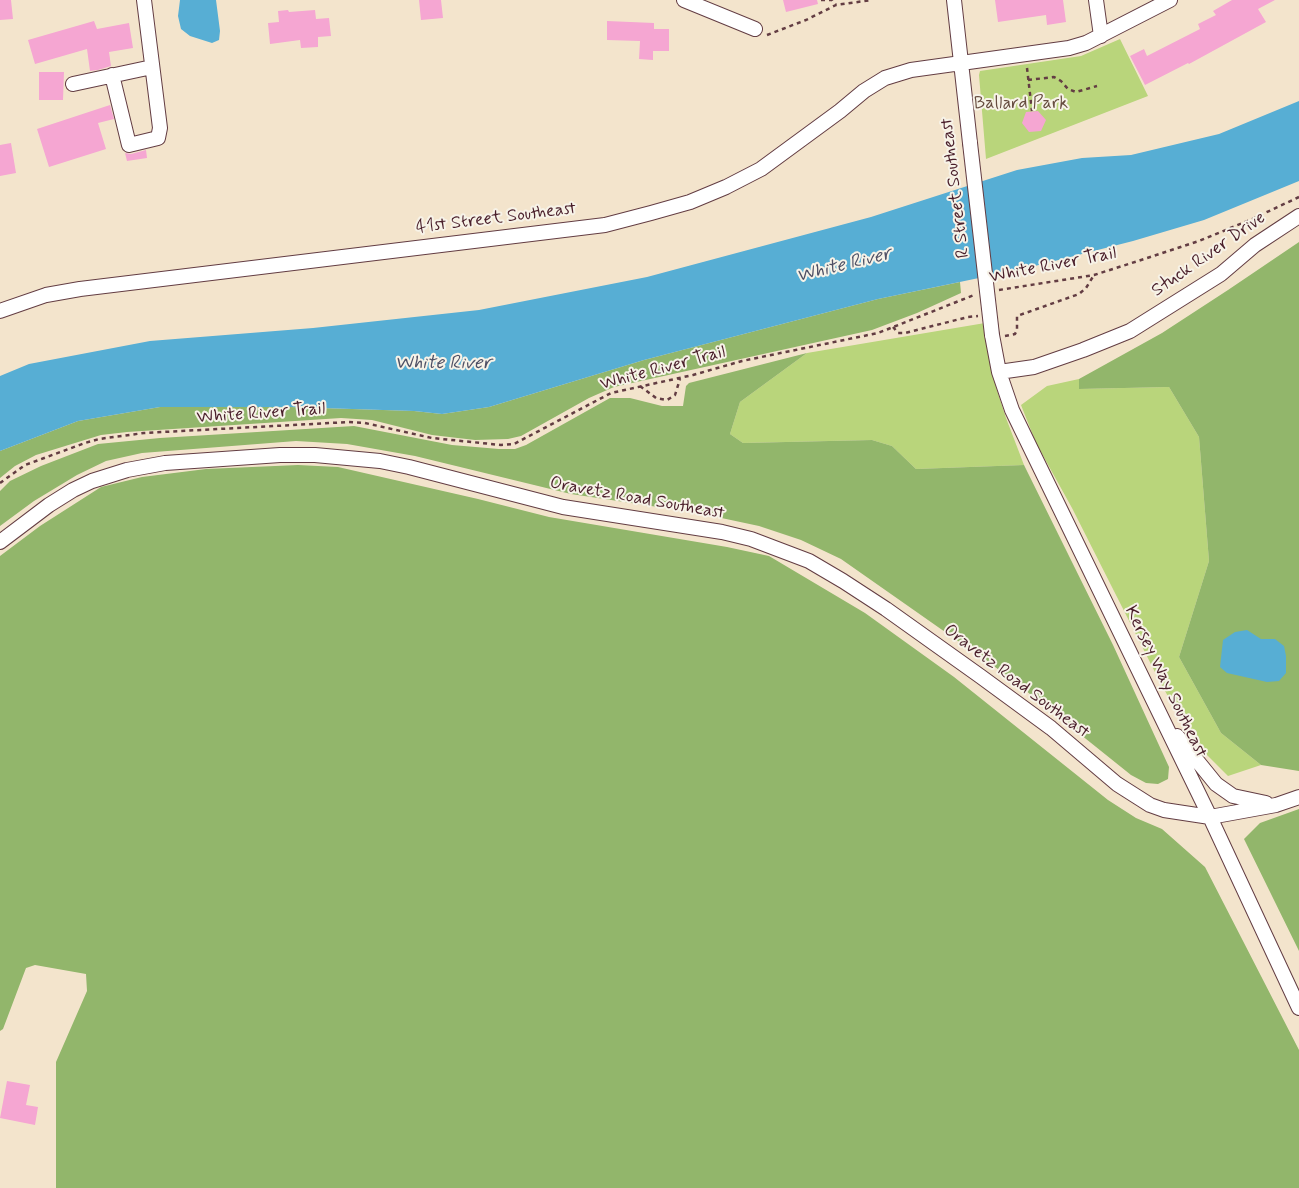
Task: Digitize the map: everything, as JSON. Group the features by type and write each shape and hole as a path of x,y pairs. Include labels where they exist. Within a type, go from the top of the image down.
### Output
{"street":[{"path":"112,75 129,145 158,138 160,128 144,0"},
{"path":"684,0 755,29"},
{"name":"R Street Southeast","path":"954,0 989,315 999,372"},
{"path":"1096,0 1101,36"},
{"name":"41st Street Southeast","path":"0,311 46,296 80,289 605,225 651,213 690,202 726,187 761,169 864,91 885,78 911,70 960,62 1069,48 1101,36 1170,0"},
{"path":"73,84 152,67"},
{"name":"Stuck River Drive","path":"999,372 1034,367 1084,350 1130,331 1220,274 1255,245 1299,216"},
{"name":"Kersey Way Southeast","path":"999,372 1012,410 1210,817 1299,1008"},
{"name":"Oravetz Road Southeast","path":"0,542 49,505 73,490 111,474 127,470 165,463 315,454 380,461 563,508 722,532 780,549 809,561 843,581 972,671 1043,723 1136,798 1150,805 1164,810 1210,817 1276,805 1299,797"},
{"path":"1162,717 1216,784 1233,796 1253,802 1276,805"}],"path":[{"path":"821,0 832,0 836,5"},
{"path":"755,29 762,37 806,20 836,5 872,0"},
{"path":"1025,54 1032,111"},
{"path":"1028,80 1054,78 1061,81 1068,89 1076,92 1097,86"},
{"name":"White River Trail","path":"996,290 1094,275 1199,241 1299,197"},
{"path":"992,336 1015,334 1018,316 1079,294 1086,288 1094,275"},
{"name":"White River Trail","path":"0,482 25,465 85,443 144,433 349,422 365,423 432,438 507,445 523,441 611,393 680,378 742,361 878,333 979,293"},
{"path":"893,327 898,333 905,333 968,317 989,315"},
{"path":"640,386 656,398 667,400 675,395 680,378"}],"green space":[{"name":"Ballard Park","path":"1120,39 1148,96 986,159 980,71 1081,56"},
{"path":"1299,242 1299,771 1261,765 1221,733 1179,657 1209,561 1199,437 1169,387 1079,389 1079,379 1162,333"},
{"path":"960,282 961,293 917,313 872,330 614,387 589,398 521,436 508,439 475,440 432,435 372,420 341,418 127,432 101,435 36,455 15,466 0,478 0,451 78,421 160,407 290,407 414,411 442,414 489,407 644,360 878,299"},
{"path":"985,323 996,387 1024,465 916,469 892,446 872,440 743,443 730,434 740,402 807,353"},
{"path":"807,353 740,402 730,434 743,443 872,440 892,446 916,469 1024,465 1113,645 1169,767 1168,779 1158,784 1146,783 1131,775 1005,674 841,559 801,540 759,526 698,513 571,494 415,456 347,444 296,441 142,453 106,461 77,475 34,501 0,526 0,491 10,481 41,466 98,444 160,438 354,426 452,445 515,449 526,445 610,398 630,398 662,406 683,406 686,386 689,383"},
{"path":"1079,379 1079,389 1169,387 1199,437 1209,561 1179,657 1221,733 1261,765 1228,776 1201,749 1185,726 1161,684 1072,508 1036,443 1021,405 1047,386"},
{"path":"298,465 338,467 549,517 727,547 769,556 865,613 954,677 1108,800 1136,818 1162,829 1205,867 1299,1050 1299,1188 56,1188 56,1062 87,991 86,974 35,965 26,968 3,1029 0,1031 0,556 40,526 101,487 142,477 206,469"},
{"path":"1299,809 1299,951 1244,839 1260,823"}],"water":[{"path":"180,0 216,0 220,31 219,40 212,43 190,36 181,29 178,16"},
{"name":"White River","path":"1299,101 1299,181 1204,220 1133,241 1027,268 878,299 644,360 489,407 442,414 414,411 290,407 160,407 78,421 0,451 0,376 29,364 150,341 313,328 479,310 647,277 871,217 1017,170 1082,158 1131,155 1219,134"},
{"path":"1247,630 1261,639 1275,639 1284,646 1286,673 1279,681 1267,682 1227,673 1220,667 1223,640 1235,632"}],"building":[{"path":"0,0 11,0 13,19 0,20"},
{"path":"419,0 441,0 443,18 421,20"},
{"path":"783,0 817,0 818,4 786,12"},
{"path":"995,0 1063,0 1066,22 1047,25 1046,15 998,22"},
{"path":"1232,0 1275,0 1258,9 1266,22 1189,64 1145,85 1130,56 1144,49 1147,56 1200,29 1198,24 1216,15 1213,11"},
{"path":"288,10 289,12 315,10 316,19 329,18 331,36 318,37 318,47 301,48 300,40 270,44 268,23 279,22 278,11"},
{"path":"94,21 97,29 129,23 133,48 109,52 111,66 98,70 90,71 87,49 35,64 28,40"},
{"path":"607,21 654,23 654,29 669,29 669,51 653,51 653,60 639,59 640,41 607,40"},
{"path":"39,72 64,72 63,100 39,100"},
{"path":"110,105 114,119 98,123 106,149 49,167 37,129"},
{"path":"1038,111 1046,120 1041,131 1029,132 1022,123 1026,112"},
{"path":"11,143 16,173 0,176 0,145"},
{"path":"146,150 147,158 127,161 125,153 131,154"},
{"path":"7,1081 30,1085 26,1105 38,1107 35,1125 0,1118"}]}
